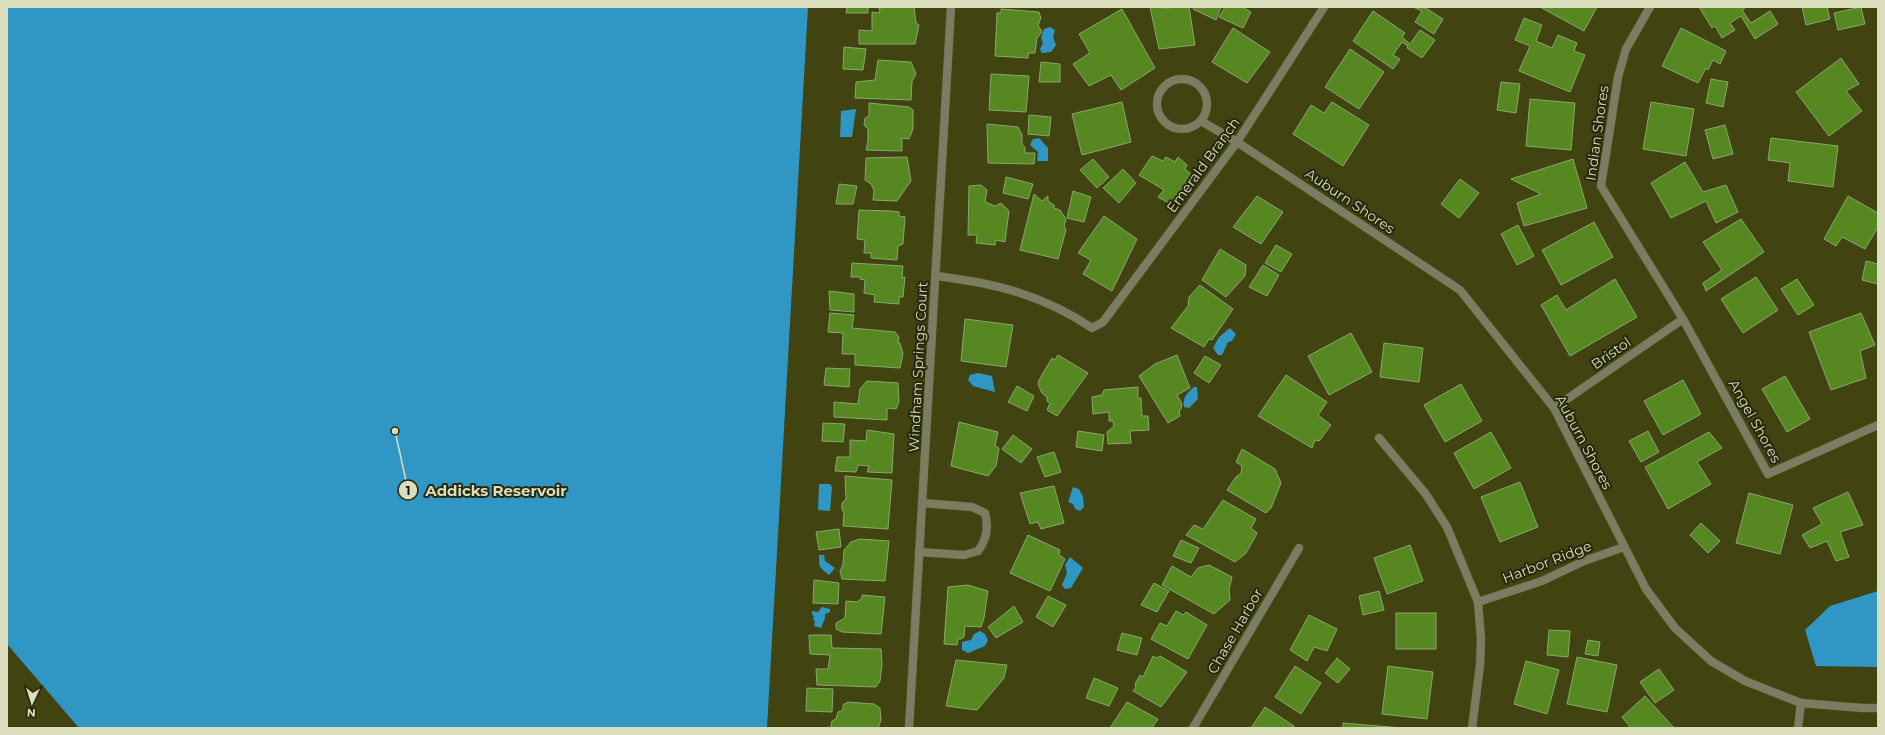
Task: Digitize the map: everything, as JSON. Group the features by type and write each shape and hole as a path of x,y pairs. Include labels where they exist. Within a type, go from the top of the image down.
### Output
{"street":[{"name":"Windham Springs Court","path":"909,728 951,7"},
{"name":"Emerald Branch","path":"936,276 972,280 1022,293 1068,312 1092,328 1103,322 1237,142 1324,7"},
{"name":"Indian Shores","path":"1650,7 1626,49 1618,77 1601,186 1684,319"},
{"path":"1184,78 1194,81 1202,87 1208,104 1206,113 1201,121 1194,126 1184,129 1174,128 1165,123 1159,115 1156,105 1158,94 1164,85 1173,80 1184,78"},
{"name":"Auburn Shores","path":"1201,121 1237,142 1460,290 1554,408 1646,589 1676,628 1711,661 1746,681 1801,703 1878,708"},
{"name":"Bristol","path":"1554,408 1684,319"},
{"name":"Angel Shores","path":"1684,319 1768,474 1878,426"},
{"path":"1379,438 1425,493 1447,528 1478,602 1481,639 1480,665 1472,728"},
{"path":"920,552 964,555 978,551 986,541 988,522 985,513 972,507 922,503"},
{"name":"Harbor Ridge","path":"1478,602 1542,581 1584,561 1624,547"},
{"name":"Chase Harbor","path":"1193,728 1299,548"},
{"path":"1798,728 1801,703"}],"water":[{"path":"7,7 808,7 767,728 79,728 7,644"},
{"path":"1050,27 1055,30 1053,37 1056,45 1051,52 1042,53 1040,49 1043,43 1041,38 1044,29"},
{"path":"856,109 852,137 840,137 841,111"},
{"path":"1039,138 1048,148 1048,161 1037,161 1038,152 1030,145 1033,139"},
{"path":"1230,328 1236,334 1232,341 1228,342 1222,355 1218,355 1213,348 1219,337"},
{"path":"978,373 992,376 995,392 973,386 968,380 970,375"},
{"path":"1194,387 1197,387 1198,399 1189,408 1184,407 1186,396"},
{"path":"819,484 830,484 832,487 830,511 818,510"},
{"path":"1073,487 1079,489 1083,497 1084,507 1080,511 1075,509 1073,504 1068,502"},
{"path":"819,555 824,555 825,561 835,568 829,575 820,566"},
{"path":"1070,557 1083,568 1071,588 1065,589 1062,585 1067,573 1065,565"},
{"path":"1878,591 1878,667 1816,666 1805,630 1830,606"},
{"path":"822,607 830,609 830,612 825,614 821,628 814,626 815,621 813,620 814,617 812,611 818,612"},
{"path":"980,631 985,634 988,640 985,646 968,653 962,650 962,642 971,640 974,634"}],"building":[{"path":"847,7 868,7 868,13 846,13"},
{"path":"914,7 916,23 919,25 915,44 859,44 859,30 872,31 872,12 880,13 879,8"},
{"path":"1150,7 1189,7 1195,45 1159,49"},
{"path":"1194,7 1221,7 1216,20 1193,9"},
{"path":"1225,7 1242,7 1251,12 1243,28 1219,17"},
{"path":"1413,7 1424,7 1443,19 1434,34 1415,22 1422,11"},
{"path":"1540,7 1597,7 1584,31"},
{"path":"1699,7 1744,7 1745,8 1742,10 1751,23 1770,11 1778,24 1755,39 1741,16 1730,23 1735,30 1722,38 1715,26 1712,28"},
{"path":"1802,7 1827,7 1830,19 1806,25"},
{"path":"1861,7 1865,24 1838,30 1834,13"},
{"path":"1001,9 1039,12 1041,18 1038,25 1042,32 1037,38 1035,53 1028,53 1028,58 995,56 997,13 1001,13"},
{"path":"1122,9 1155,68 1121,90 1111,75 1089,86 1073,64 1090,53 1079,34"},
{"path":"1373,11 1405,33 1402,37 1410,44 1420,30 1435,40 1422,58 1407,48 1408,46 1402,42 1393,55 1400,59 1393,69 1353,41"},
{"path":"1524,18 1542,25 1536,41 1552,48 1558,35 1577,43 1574,51 1585,55 1570,92 1519,71 1530,46 1515,40"},
{"path":"1233,28 1270,52 1247,83 1212,62"},
{"path":"1681,28 1726,51 1720,64 1713,60 1708,70 1706,68 1698,83 1662,66"},
{"path":"844,47 866,49 863,70 843,69"},
{"path":"1350,49 1384,72 1359,109 1325,87"},
{"path":"1841,58 1859,84 1846,91 1862,111 1829,136 1796,92"},
{"path":"878,60 911,62 916,74 912,81 911,100 855,98 856,82 875,80"},
{"path":"1041,62 1060,64 1060,82 1039,82"},
{"path":"991,74 1029,76 1026,112 989,110"},
{"path":"1711,79 1728,82 1723,107 1706,103"},
{"path":"1501,82 1520,84 1516,113 1497,110"},
{"path":"1530,99 1575,103 1571,150 1526,146"},
{"path":"1122,102 1131,142 1082,155 1072,114"},
{"path":"1332,102 1369,125 1343,166 1293,134 1311,105 1324,113"},
{"path":"1651,102 1694,109 1686,156 1643,149"},
{"path":"869,103 909,107 913,110 913,129 909,139 902,138 902,151 866,150 868,129 864,125 865,118 869,116"},
{"path":"1029,115 1051,117 1049,136 1028,134"},
{"path":"987,124 1018,127 1022,135 1022,145 1025,147 1025,153 1035,153 1034,164 988,163"},
{"path":"1725,125 1733,154 1713,159 1705,130"},
{"path":"1771,138 1838,146 1833,187 1788,181 1790,163 1768,160"},
{"path":"1152,156 1163,161 1166,157 1175,162 1178,157 1187,165 1185,169 1193,176 1172,205 1158,197 1164,190 1139,175"},
{"path":"907,157 911,181 897,201 873,200 874,190 871,184 865,180 866,158"},
{"path":"1093,159 1109,177 1097,188 1080,170"},
{"path":"1573,159 1587,208 1524,226 1517,203 1541,194 1511,179"},
{"path":"1685,162 1703,192 1726,185 1738,212 1716,223 1706,201 1671,218 1651,183"},
{"path":"1123,169 1136,183 1119,203 1103,188"},
{"path":"1006,177 1033,184 1028,199 1003,193"},
{"path":"1460,179 1479,193 1459,218 1441,204"},
{"path":"839,184 857,186 853,204 836,204"},
{"path":"981,185 987,190 985,202 995,206 1001,203 1009,211 1005,242 996,240 995,245 976,243 977,235 968,235 969,186"},
{"path":"1073,191 1091,197 1084,222 1067,218"},
{"path":"1034,194 1042,201 1048,196 1048,201 1054,205 1054,208 1060,210 1066,219 1064,226 1066,230 1058,259 1020,250"},
{"path":"1257,196 1283,212 1261,244 1233,227"},
{"path":"1848,196 1878,213 1878,227 1865,249 1842,237 1836,246 1824,239"},
{"path":"859,210 899,212 899,216 905,217 903,244 898,246 897,260 871,258 871,253 864,253 865,240 857,239"},
{"path":"1104,216 1137,239 1112,291 1083,274 1091,260 1078,253"},
{"path":"1741,219 1764,252 1706,291 1703,283 1722,270 1703,242"},
{"path":"1594,222 1613,257 1561,285 1542,250"},
{"path":"1518,225 1534,256 1517,265 1501,234"},
{"path":"1276,245 1292,254 1281,272 1265,263"},
{"path":"1220,249 1246,265 1245,276 1226,297 1202,280"},
{"path":"1866,261 1878,264 1878,284 1862,280"},
{"path":"852,263 903,266 902,278 905,277 903,297 899,297 899,304 874,302 875,295 864,293 865,280 860,279 860,277 851,277"},
{"path":"1263,265 1279,275 1267,296 1249,287"},
{"path":"1756,277 1778,310 1743,333 1721,299"},
{"path":"1615,279 1637,317 1570,356 1541,305 1557,295 1566,310"},
{"path":"1797,279 1814,305 1798,315 1781,289"},
{"path":"1200,285 1233,309 1212,340 1209,339 1204,347 1171,328 1188,306 1189,297"},
{"path":"829,291 854,294 854,312 830,310"},
{"path":"830,313 854,315 852,328 895,332 899,337 898,343 900,343 903,354 900,368 855,365 855,354 842,354 843,333 828,332"},
{"path":"1861,313 1875,345 1860,351 1866,378 1831,390 1809,332"},
{"path":"965,319 1013,325 1006,367 961,361"},
{"path":"1351,333 1372,372 1329,395 1308,356"},
{"path":"1384,343 1423,348 1419,382 1380,377"},
{"path":"1058,355 1088,373 1057,416 1047,410 1050,403 1047,401 1047,397 1042,393 1038,384 1052,358 1055,360"},
{"path":"1177,355 1190,388 1177,395 1182,404 1179,411 1180,416 1168,423 1139,376 1155,364"},
{"path":"1205,356 1221,365 1209,383 1194,373"},
{"path":"826,368 850,369 849,387 824,385"},
{"path":"1286,375 1327,402 1318,415 1331,425 1319,441 1315,440 1312,448 1258,416"},
{"path":"1785,376 1810,419 1787,432 1762,389"},
{"path":"1683,380 1701,414 1663,435 1644,401"},
{"path":"867,381 898,383 899,402 896,409 887,408 887,420 834,417 834,402 858,404 860,389"},
{"path":"1461,384 1482,421 1445,442 1424,405"},
{"path":"1017,386 1034,396 1027,411 1008,402"},
{"path":"1138,387 1138,398 1141,398 1142,416 1148,416 1149,430 1130,431 1131,443 1108,444 1107,432 1114,426 1113,421 1109,421 1109,412 1093,414 1092,397 1102,395 1104,390"},
{"path":"959,422 998,432 995,446 999,448 996,466 988,476 951,466"},
{"path":"823,423 845,424 843,442 822,441"},
{"path":"867,430 894,434 892,473 867,472 869,466 858,465 856,472 835,471 837,457 850,457 850,440 866,441"},
{"path":"1078,431 1104,435 1102,451 1076,447"},
{"path":"1648,431 1659,452 1641,462 1629,441"},
{"path":"1491,432 1511,468 1474,489 1454,453"},
{"path":"1709,432 1722,448 1697,462 1711,484 1668,509 1645,467"},
{"path":"1013,435 1032,449 1021,463 1002,449"},
{"path":"1242,449 1275,469 1281,483 1271,508 1266,513 1227,490 1236,477 1241,473 1242,466 1236,462"},
{"path":"1054,452 1061,472 1045,477 1037,457"},
{"path":"845,476 892,480 888,529 843,526 844,513 842,503 846,499"},
{"path":"1520,482 1538,527 1500,542 1481,497"},
{"path":"1054,486 1064,523 1041,529 1038,522 1030,524 1020,493"},
{"path":"1848,492 1863,525 1840,532 1849,557 1836,561 1827,541 1810,548 1802,535 1822,524 1813,508"},
{"path":"1749,493 1793,505 1780,554 1736,543"},
{"path":"1223,500 1256,519 1251,528 1257,533 1246,553 1235,562 1186,535 1194,525 1203,529"},
{"path":"1701,523 1720,541 1708,553 1690,535"},
{"path":"839,529 841,547 819,550 816,532"},
{"path":"1028,535 1060,550 1059,555 1065,559 1050,591 1010,573"},
{"path":"860,539 889,541 885,581 842,579 840,571 843,565 844,550 851,542"},
{"path":"1181,540 1199,548 1191,563 1173,556"},
{"path":"1410,545 1423,581 1387,594 1374,558"},
{"path":"1209,565 1232,577 1229,589 1230,600 1214,614 1162,585 1172,566 1191,577 1198,568"},
{"path":"814,580 839,583 838,604 813,603"},
{"path":"1154,583 1169,591 1157,612 1141,605"},
{"path":"968,585 988,591 984,618 981,627 965,626 964,637 958,639 957,645 944,644 948,587"},
{"path":"1379,591 1384,610 1363,615 1359,596"},
{"path":"862,595 885,597 881,634 842,632 836,629 836,623 845,618 846,601 857,602 862,598"},
{"path":"1048,596 1066,605 1053,627 1036,617"},
{"path":"1014,606 1023,622 996,638 988,627"},
{"path":"1176,611 1183,615 1186,612 1207,625 1188,659 1151,639 1160,623 1167,626"},
{"path":"1396,613 1436,613 1436,649 1396,649"},
{"path":"1309,615 1337,629 1327,651 1314,647 1307,661 1290,650"},
{"path":"1549,630 1570,631 1568,657 1547,655"},
{"path":"1122,633 1142,638 1137,655 1117,650"},
{"path":"809,635 831,635 832,648 881,649 882,664 880,681 876,687 817,685 816,669 828,669 830,655 810,654"},
{"path":"1588,640 1600,642 1598,656 1585,654"},
{"path":"1153,656 1157,658 1160,656 1187,672 1161,707 1133,691 1140,675 1143,677"},
{"path":"1577,657 1617,665 1607,712 1567,704"},
{"path":"1337,658 1350,669 1338,683 1325,673"},
{"path":"956,660 1007,665 1004,678 977,710 946,706"},
{"path":"1526,661 1559,670 1547,714 1514,704"},
{"path":"1295,666 1321,683 1301,714 1275,697"},
{"path":"1388,666 1433,672 1427,719 1382,714"},
{"path":"1659,669 1674,690 1655,703 1640,682"},
{"path":"1094,678 1118,688 1109,706 1086,698"},
{"path":"807,688 833,689 832,712 806,711"},
{"path":"1645,696 1674,728 1631,728 1622,717"},
{"path":"848,702 874,704 880,708 881,720 878,728 825,728 831,727 832,721 836,719 838,712 843,710 843,705"},
{"path":"1127,702 1158,719 1152,728 1110,728"},
{"path":"1265,707 1294,726 1292,728 1251,728"},
{"path":"1343,723 1402,728 1343,728"}],"place":[{"name":"Addicks Reservoir","path":"395,431"}]}
